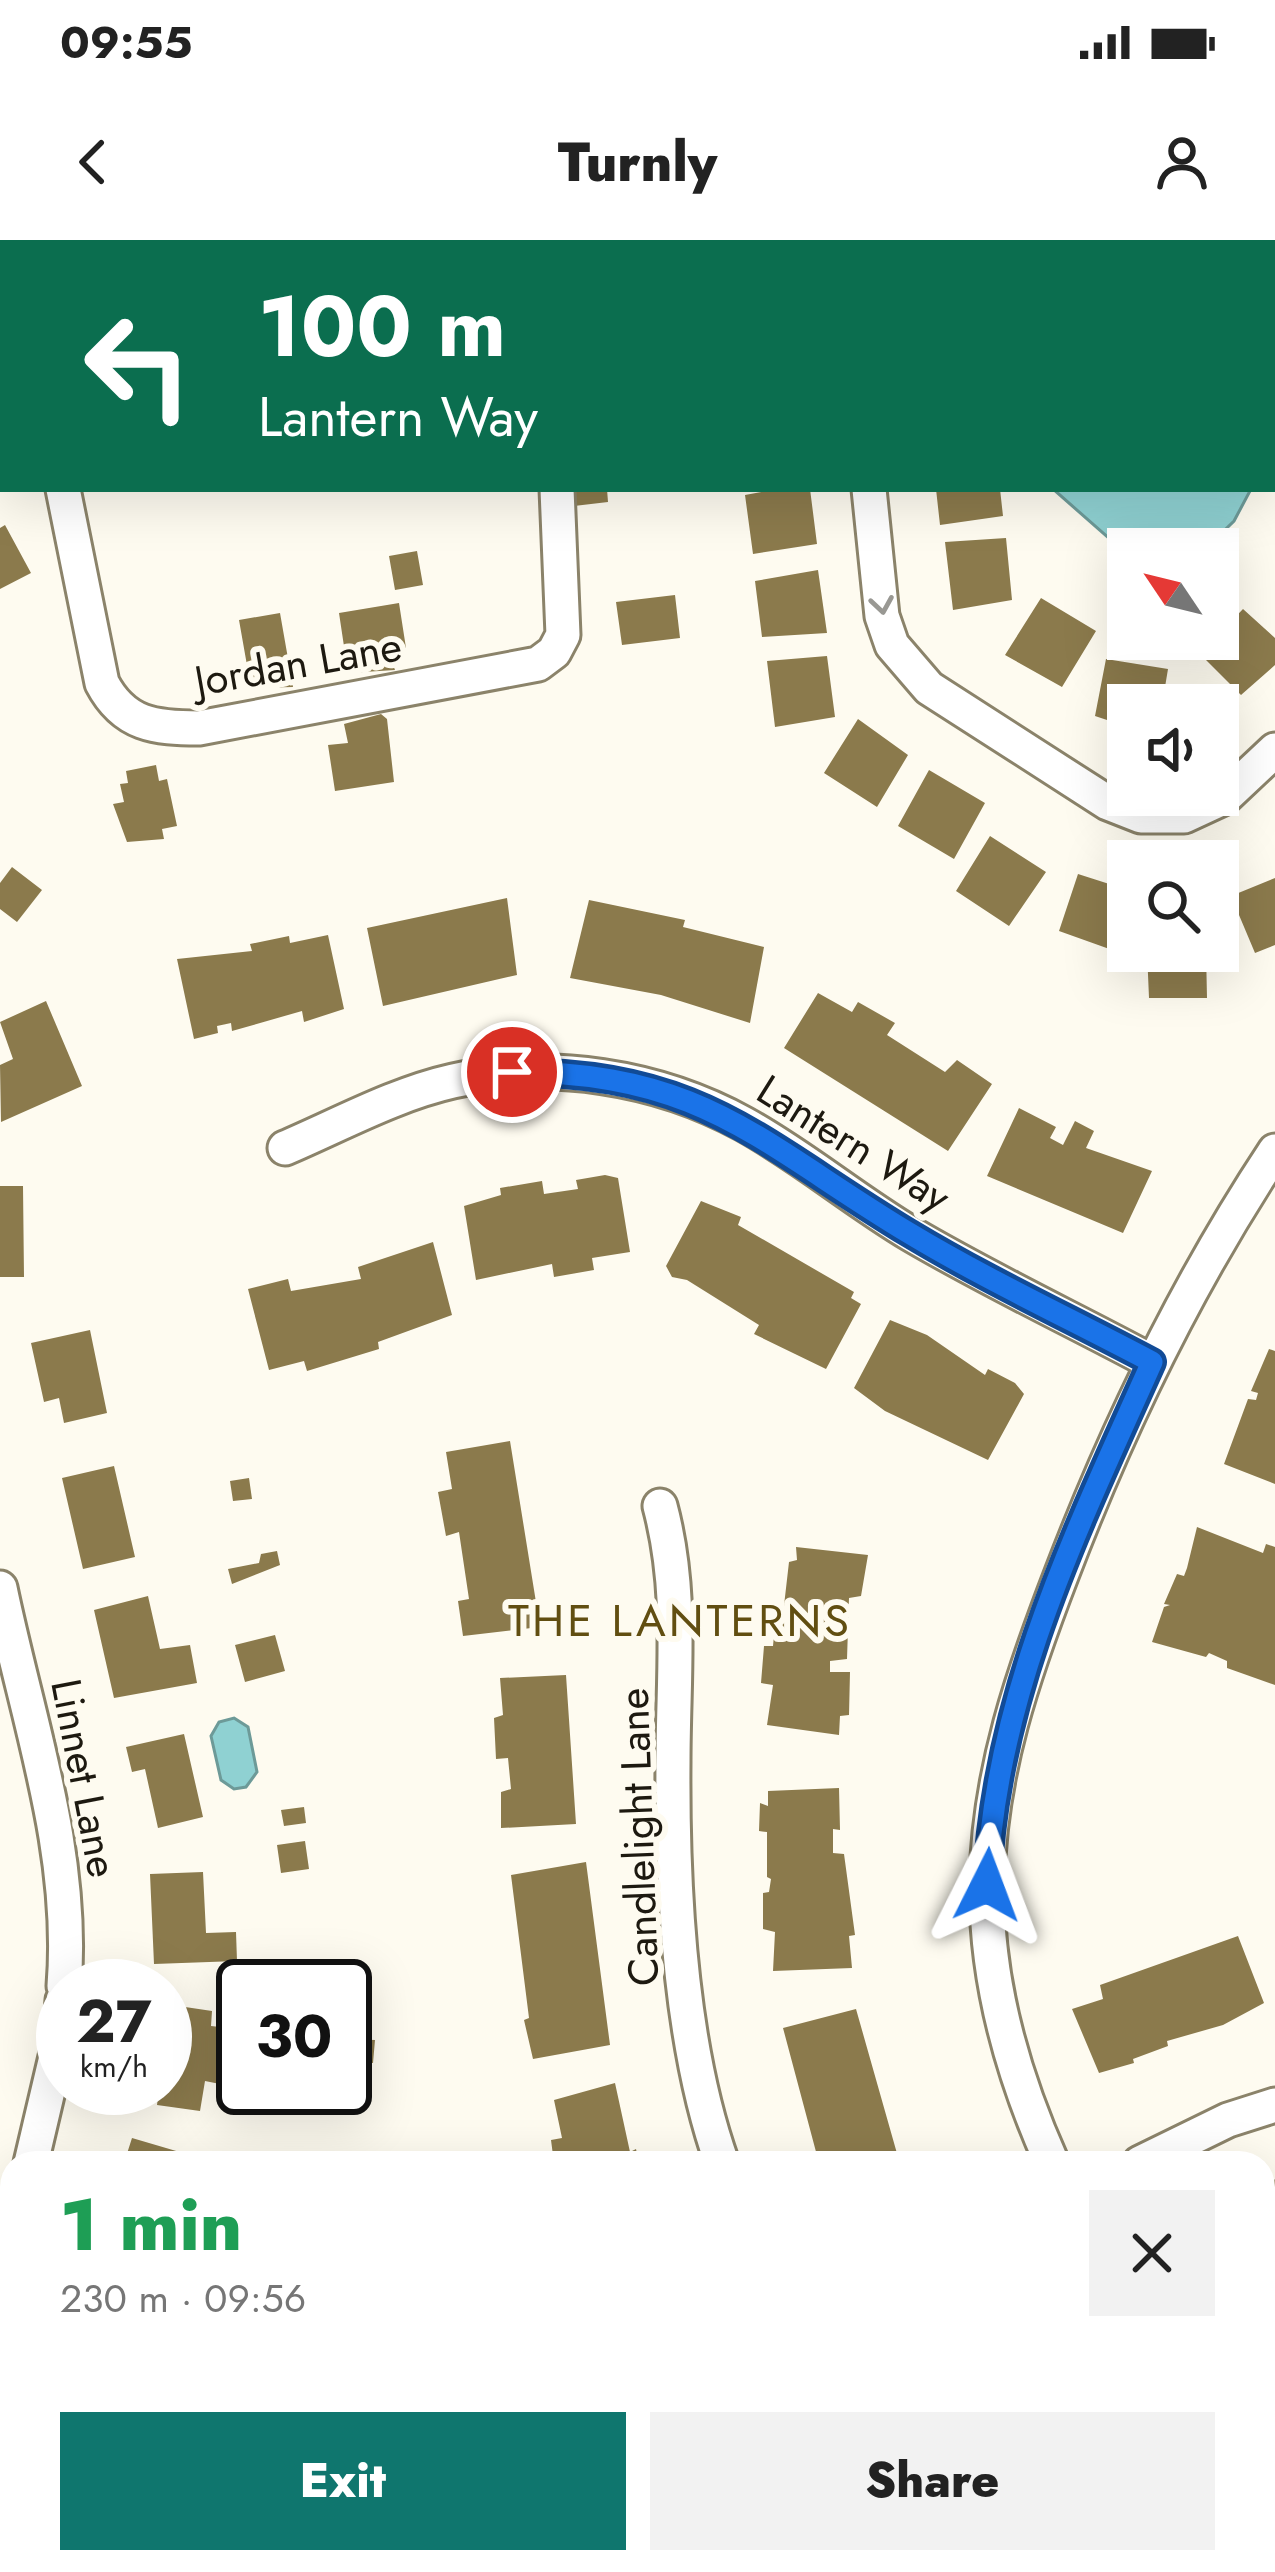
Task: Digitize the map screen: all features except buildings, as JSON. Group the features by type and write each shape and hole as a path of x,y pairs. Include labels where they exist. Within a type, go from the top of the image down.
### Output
{"street":[{"name":"Jordan Lane","path":"64,492 102,682 113,704 132,719 158,728 199,728 538,664 554,652 563,635 557,492"},
{"path":"869,492 882,616 892,645 928,688 1108,803 1142,816 1184,816 1225,797 1270,766"},
{"name":"Lantern Way","path":"284,1148 452,1081 512,1072 572,1072 632,1082 745,1125 911,1234 1152,1362"},
{"path":"1046,2151 1024,2102 1000,2017 989,1944 989,1826 1000,1753 1020,1682 1089,1501 1152,1362 1208,1255 1275,1151"},
{"name":"Candlelight Lane","path":"660,1506 677,1604 673,1765 678,1895 692,2025 719,2151"},
{"name":"Linnet Lane","path":"0,1588 54,1820 63,1883 64,1959"},
{"path":"1165,2151 1228,2120 1275,2105"},
{"path":"34,2151 42,2115"}],"water":[{"path":"1056,492 1249,492 1227,528 1107,528 1107,537"},
{"path":"234,1718 248,1727 257,1772 246,1787 234,1789 221,1780 211,1736 219,1722"}],"district":[{"name":"THE LANTERNS","path":"680,1620"}],"route":[{"path":"512,1072 572,1072 632,1082 701,1103 745,1125 911,1234 1152,1362 1089,1501 1020,1682 1000,1753 989,1826 987,1885"}]}
